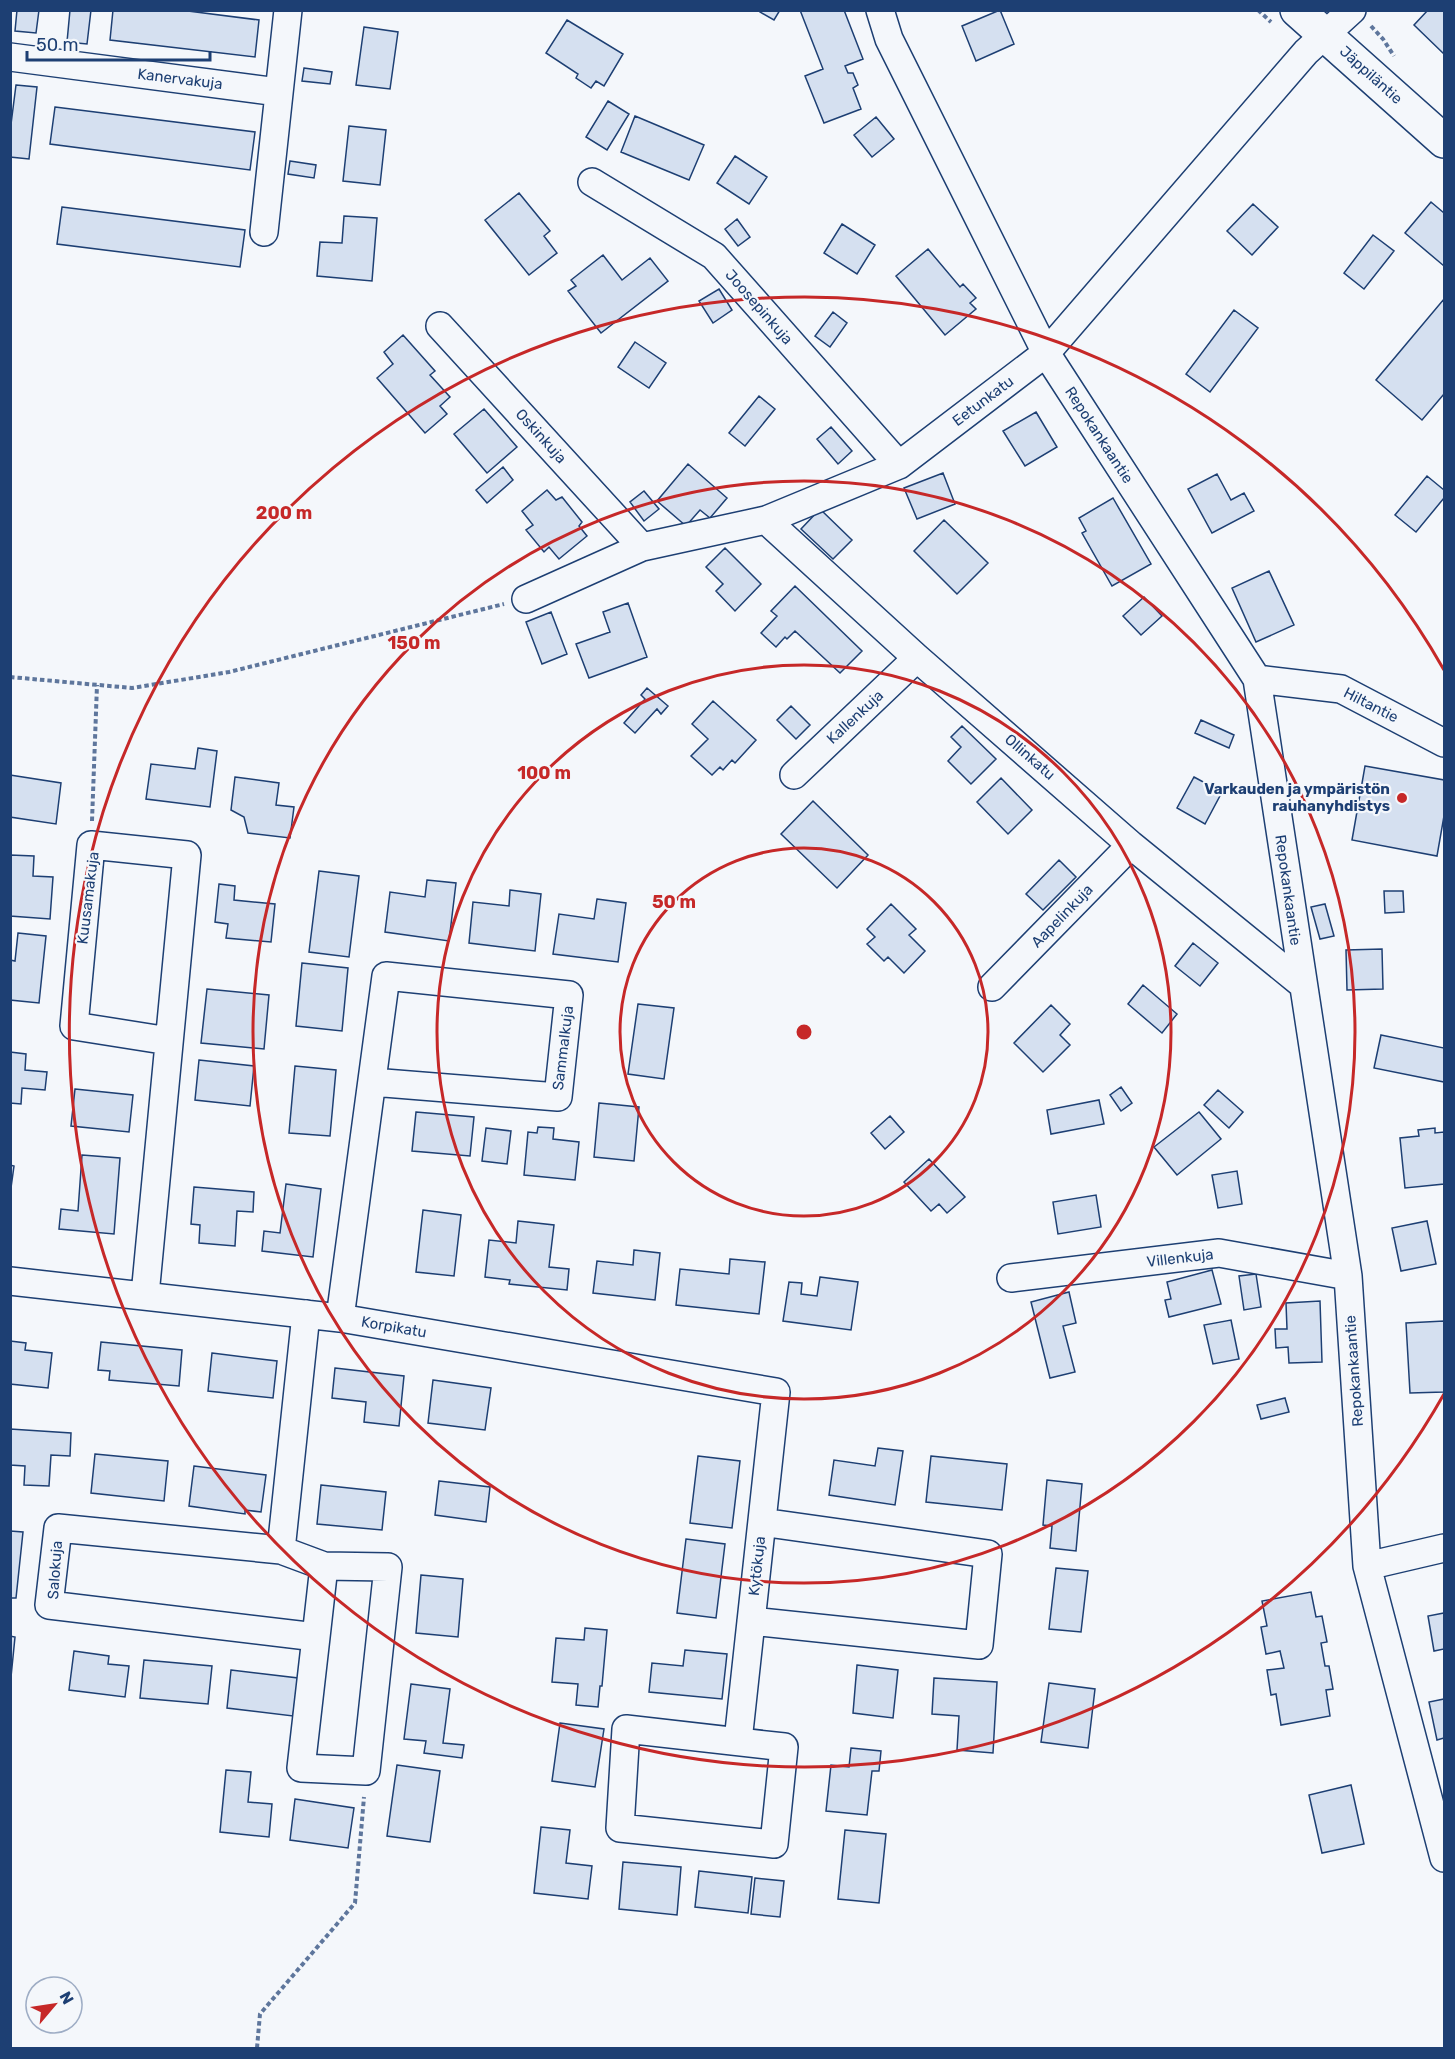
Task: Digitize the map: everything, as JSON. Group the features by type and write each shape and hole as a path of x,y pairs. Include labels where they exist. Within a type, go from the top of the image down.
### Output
{"main road":[{"name":"Jäppiläntie","path":"1297,10 1444,141"}],"street":[{"path":"264,232 288,10"},
{"name":"Repokankaantie","path":"880,10 889,39 1046,353 1257,679 1348,1276 1367,1566 1444,1858"},
{"name":"Eetunkatu","path":"526,599 642,546 766,520 899,465 1046,353 1306,52 1352,10"},
{"name":"Kanervakuja","path":"10,57 278,92"},
{"name":"Joosepinkuja","path":"592,182 714,256 899,465"},
{"name":"Oskinkuja","path":"440,326 642,546"},
{"name":"Ollinkatu","path":"766,520 917,658 1131,845 1302,984"},
{"name":"Kallenkuja","path":"794,775 917,658"},
{"name":"Hiltantie","path":"1257,679 1341,689 1444,743"},
{"name":"Kuusamakuja","path":"145,1295 187,855 92,845 74,1026 169,1041"},
{"name":"Aapelinkuja","path":"992,987 1131,845"},
{"name":"Sammalkuja","path":"340,1318 386,976 569,996 558,1097 372,1082"},
{"name":"Villenkuja","path":"1011,1278 1219,1253 1348,1276"},
{"name":"Korpikatu","path":"10,1281 340,1318 776,1392"},
{"path":"281,1550 306,1314"},
{"name":"Kytökuja","path":"738,1741 776,1392"},
{"path":"751,1621 978,1645 981,1622 988,1554 762,1522"},
{"name":"Salokuja","path":"316,1637 49,1605 58,1528 281,1550 324,1566 388,1567 366,1771"},
{"path":"1367,1566 1444,1548"},
{"path":"324,1566 301,1768 366,1771"},
{"path":"626,1729 738,1741 784,1747 774,1844 620,1828 626,1729"}],"path":[{"path":"10,677 132,688 229,672 526,599"},
{"path":"92,845 97,685"},
{"path":"257,2049 260,2014 355,1903 366,1771"}],"building":[{"path":"17,10 39,10 36,33 15,31"},
{"path":"70,10 91,10 87,44 67,42"},
{"path":"113,10 180,10 259,20 255,57 110,40"},
{"path":"761,10 780,10 774,20 760,12"},
{"path":"800,10 844,10 863,59 845,66 848,73 853,73 858,85 853,88 861,109 824,123 805,76 823,69"},
{"path":"1000,10 1014,44 976,61 962,26"},
{"path":"1428,10 1444,10 1444,54 1414,25"},
{"path":"567,20 623,54 604,86 596,81 591,88 576,78 578,74 546,53"},
{"path":"364,27 398,32 390,89 356,85"},
{"path":"304,68 332,72 330,84 302,81"},
{"path":"16,85 37,87 29,159 10,157 10,132"},
{"path":"608,101 629,114 607,150 586,137"},
{"path":"55,107 255,132 250,170 50,144"},
{"path":"635,116 704,145 689,180 621,152"},
{"path":"876,117 894,139 872,157 854,135"},
{"path":"349,126 386,130 380,185 343,181"},
{"path":"735,156 767,177 749,204 717,183"},
{"path":"290,161 316,165 314,178 288,174"},
{"path":"519,193 550,231 544,236 557,253 529,275 485,220"},
{"path":"1431,202 1444,213 1444,266 1405,233"},
{"path":"1253,204 1278,227 1252,255 1227,231"},
{"path":"62,207 245,230 240,267 57,244"},
{"path":"344,216 377,218 372,281 317,276 320,242 342,243"},
{"path":"737,219 750,237 738,246 725,229"},
{"path":"842,224 875,245 857,274 824,253"},
{"path":"1373,235 1394,251 1364,289 1344,273"},
{"path":"928,249 960,287 963,284 976,298 970,303 976,309 945,335 896,276"},
{"path":"603,255 622,280 650,258 668,281 601,333 568,291 576,286 571,280"},
{"path":"719,289 732,310 713,323 699,301"},
{"path":"1444,299 1444,394 1422,420 1376,380"},
{"path":"1234,310 1258,328 1210,392 1186,374"},
{"path":"833,312 847,323 830,347 815,336"},
{"path":"403,335 435,371 430,375 450,397 440,406 447,414 425,433 377,378 393,364 384,352"},
{"path":"635,342 666,363 649,388 618,367"},
{"path":"759,396 775,409 745,446 729,433"},
{"path":"484,409 517,447 487,473 454,434"},
{"path":"1036,412 1057,447 1025,466 1003,431"},
{"path":"831,427 852,451 838,464 817,439"},
{"path":"688,464 727,498 710,518 700,510 686,526 657,501"},
{"path":"503,467 513,480 487,503 476,490"},
{"path":"943,473 955,504 917,519 904,488"},
{"path":"1217,474 1231,500 1244,493 1254,511 1212,533 1188,489"},
{"path":"1427,476 1444,490 1444,498 1416,532 1395,515"},
{"path":"547,490 556,500 562,497 582,522 579,526 587,536 559,559 549,547 544,552 526,530 533,525 522,511"},
{"path":"644,491 659,509 644,521 630,502"},
{"path":"1113,498 1151,564 1112,586 1082,533 1086,531 1079,518"},
{"path":"820,509 852,540 833,559 801,529"},
{"path":"944,520 988,563 957,594 914,551"},
{"path":"725,548 761,584 735,611 716,591 723,584 706,567"},
{"path":"1269,571 1294,625 1256,642 1232,588"},
{"path":"795,586 862,651 840,673 795,631 787,639 785,637 776,647 761,633 777,616 771,611"},
{"path":"1144,597 1162,616 1141,635 1123,616"},
{"path":"628,603 647,657 589,678 576,644 610,632 603,612"},
{"path":"551,612 567,654 542,664 526,622"},
{"path":"647,688 668,706 661,714 657,709 635,733 624,723 645,699 641,695"},
{"path":"713,701 756,740 735,763 732,760 723,770 720,767 712,775 691,756 708,739 692,724"},
{"path":"791,706 810,725 796,739 777,720"},
{"path":"1201,720 1234,735 1229,748 1195,733"},
{"path":"962,726 996,759 971,784 948,761 961,747 951,737"},
{"path":"198,748 217,751 210,807 146,799 151,764 195,769"},
{"name":"Varkauden ja ympäristön rauhanyhdistys","path":"1365,766 1444,780 1444,816 1437,856 1352,840"},
{"path":"10,775 61,783 56,824 10,817"},
{"path":"235,777 279,783 276,805 294,807 290,838 248,833 244,817 231,810"},
{"path":"1194,777 1222,792 1205,824 1177,808"},
{"path":"1001,778 1032,810 1008,834 977,802"},
{"path":"813,801 868,855 837,888 781,834"},
{"path":"10,855 34,856 33,876 53,877 50,919 10,916"},
{"path":"1059,860 1076,877 1043,910 1026,894"},
{"path":"319,871 359,876 349,957 309,952"},
{"path":"427,880 456,883 449,941 385,932 390,892 425,897"},
{"path":"219,884 235,886 234,900 275,904 271,942 226,938 228,924 215,922"},
{"path":"510,890 541,894 535,951 469,943 473,902 509,906"},
{"path":"1384,891 1403,891 1404,912 1385,913"},
{"path":"597,899 626,903 618,962 553,954 559,914 594,919"},
{"path":"891,904 916,929 909,935 925,951 904,973 888,957 884,961 867,944 875,937 867,929"},
{"path":"1325,904 1334,936 1320,939 1311,907"},
{"path":"18,933 46,936 39,1003 10,1000 10,960 15,961"},
{"path":"1193,943 1218,963 1200,986 1175,966"},
{"path":"1382,949 1383,989 1347,990 1346,950"},
{"path":"302,963 348,968 342,1031 296,1026"},
{"path":"1143,985 1177,1014 1162,1033 1128,1004"},
{"path":"207,989 269,995 264,1049 201,1043"},
{"path":"638,1004 674,1008 664,1079 628,1074"},
{"path":"1051,1005 1070,1024 1060,1035 1070,1045 1043,1072 1014,1043"},
{"path":"1381,1035 1444,1048 1444,1082 1374,1068"},
{"path":"10,1052 26,1054 25,1070 47,1072 45,1090 22,1088 21,1104 10,1103"},
{"path":"199,1060 254,1066 250,1106 195,1100"},
{"path":"295,1066 336,1070 330,1136 289,1133"},
{"path":"1121,1087 1132,1103 1121,1111 1110,1095"},
{"path":"75,1089 133,1095 129,1132 71,1126"},
{"path":"1218,1090 1243,1112 1229,1128 1204,1105"},
{"path":"1099,1100 1104,1124 1051,1134 1047,1110"},
{"path":"599,1103 639,1107 634,1161 594,1157"},
{"path":"416,1112 474,1117 470,1156 412,1151"},
{"path":"1199,1112 1221,1139 1177,1175 1154,1147"},
{"path":"890,1116 904,1132 885,1149 871,1133"},
{"path":"538,1127 554,1128 553,1139 579,1142 575,1180 524,1175 528,1132 537,1133"},
{"path":"486,1128 511,1131 507,1164 482,1161"},
{"path":"1435,1128 1435,1133 1444,1132 1444,1184 1405,1188 1400,1138 1419,1136 1418,1130"},
{"path":"82,1155 120,1158 114,1234 59,1229 61,1209 78,1211"},
{"path":"929,1159 965,1197 947,1213 939,1204 931,1211 904,1182"},
{"path":"10,1165 14,1166 10,1195"},
{"path":"1237,1171 1242,1204 1218,1208 1212,1175"},
{"path":"286,1184 321,1189 313,1257 262,1251 264,1231 280,1233"},
{"path":"194,1187 254,1192 253,1212 237,1211 235,1246 199,1243 200,1225 191,1224"},
{"path":"1096,1195 1101,1227 1058,1234 1053,1202"},
{"path":"423,1210 461,1215 454,1276 416,1272"},
{"path":"518,1221 554,1225 549,1267 569,1269 567,1290 509,1284 510,1280 485,1277 489,1240 516,1243"},
{"path":"1427,1221 1436,1264 1401,1271 1392,1228"},
{"path":"634,1250 660,1253 655,1300 593,1293 597,1261 633,1265"},
{"path":"730,1259 765,1262 759,1314 676,1305 680,1269 729,1274"},
{"path":"1212,1270 1221,1304 1169,1317 1165,1300 1171,1299 1167,1282"},
{"path":"1256,1274 1261,1307 1244,1310 1239,1276"},
{"path":"820,1277 858,1282 851,1330 783,1321 789,1282 802,1283 801,1294 817,1296"},
{"path":"1069,1292 1076,1323 1063,1326 1075,1372 1050,1378 1031,1302"},
{"path":"1320,1301 1322,1362 1289,1363 1288,1347 1276,1348 1275,1329 1287,1329 1286,1303"},
{"path":"1231,1320 1239,1359 1213,1364 1204,1325"},
{"path":"1444,1321 1444,1392 1410,1393 1406,1323"},
{"path":"10,1341 26,1343 25,1350 52,1353 48,1388 10,1384"},
{"path":"101,1342 182,1350 179,1386 109,1380 110,1371 98,1370"},
{"path":"212,1353 277,1361 273,1398 208,1391"},
{"path":"335,1368 404,1376 399,1426 364,1422 366,1402 332,1398"},
{"path":"433,1380 491,1388 485,1430 428,1423"},
{"path":"1285,1398 1289,1412 1261,1419 1257,1405"},
{"path":"10,1429 71,1433 70,1456 51,1455 49,1486 24,1485 25,1466 10,1465"},
{"path":"878,1448 903,1451 895,1505 829,1495 834,1460 875,1466"},
{"path":"95,1454 168,1461 164,1501 91,1493"},
{"path":"698,1456 740,1461 732,1528 690,1523"},
{"path":"931,1456 1007,1464 1002,1510 926,1502"},
{"path":"194,1466 266,1475 261,1512 245,1510 245,1514 189,1506"},
{"path":"1047,1480 1082,1484 1076,1551 1050,1548 1052,1526 1043,1525"},
{"path":"439,1481 490,1487 486,1522 435,1515"},
{"path":"321,1485 386,1492 382,1530 317,1524"},
{"path":"10,1531 23,1532 16,1598 10,1598"},
{"path":"686,1539 725,1544 716,1618 677,1613"},
{"path":"1056,1568 1088,1571 1081,1632 1049,1629"},
{"path":"421,1575 463,1579 458,1637 416,1633"},
{"path":"1311,1592 1316,1617 1322,1616 1327,1642 1321,1643 1325,1666 1329,1666 1333,1689 1326,1690 1330,1716 1281,1725 1276,1694 1271,1695 1267,1670 1284,1668 1280,1651 1266,1654 1261,1627 1267,1626 1262,1601"},
{"path":"1444,1613 1444,1649 1434,1651 1428,1616"},
{"path":"585,1628 607,1630 598,1707 576,1705 578,1684 552,1682 556,1638 584,1640"},
{"path":"10,1636 15,1637 11,1677 10,1677"},
{"path":"685,1650 727,1654 722,1699 649,1692 652,1663 683,1666"},
{"path":"74,1651 109,1656 108,1664 129,1666 125,1697 69,1690"},
{"path":"144,1660 212,1666 208,1704 140,1698"},
{"path":"857,1665 898,1670 893,1718 853,1713"},
{"path":"231,1670 298,1678 293,1716 227,1708"},
{"path":"934,1678 997,1682 993,1753 957,1750 959,1716 932,1714"},
{"path":"1049,1683 1095,1689 1088,1748 1041,1742"},
{"path":"411,1684 450,1689 443,1743 464,1745 462,1758 424,1753 426,1741 404,1739"},
{"path":"1444,1699 1444,1738 1437,1740 1429,1702"},
{"path":"560,1723 604,1729 595,1787 552,1781"},
{"path":"851,1748 881,1751 879,1771 872,1771 867,1815 826,1811 831,1765 849,1767"},
{"path":"397,1765 440,1771 430,1842 387,1836"},
{"path":"226,1770 251,1772 248,1802 272,1804 269,1837 220,1832"},
{"path":"1351,1785 1364,1844 1322,1853 1309,1795"},
{"path":"295,1799 354,1808 348,1848 290,1840"},
{"path":"541,1827 570,1830 566,1863 592,1866 588,1899 534,1893"},
{"path":"845,1830 886,1834 879,1903 838,1899"},
{"path":"623,1862 681,1867 677,1915 619,1909"},
{"path":"699,1871 752,1877 748,1913 695,1907"},
{"path":"755,1878 784,1881 780,1917 751,1914"}],"place":[{"name":"Varkauden ja ympäristön rauhanyhdistys","path":"1402,798"}]}
